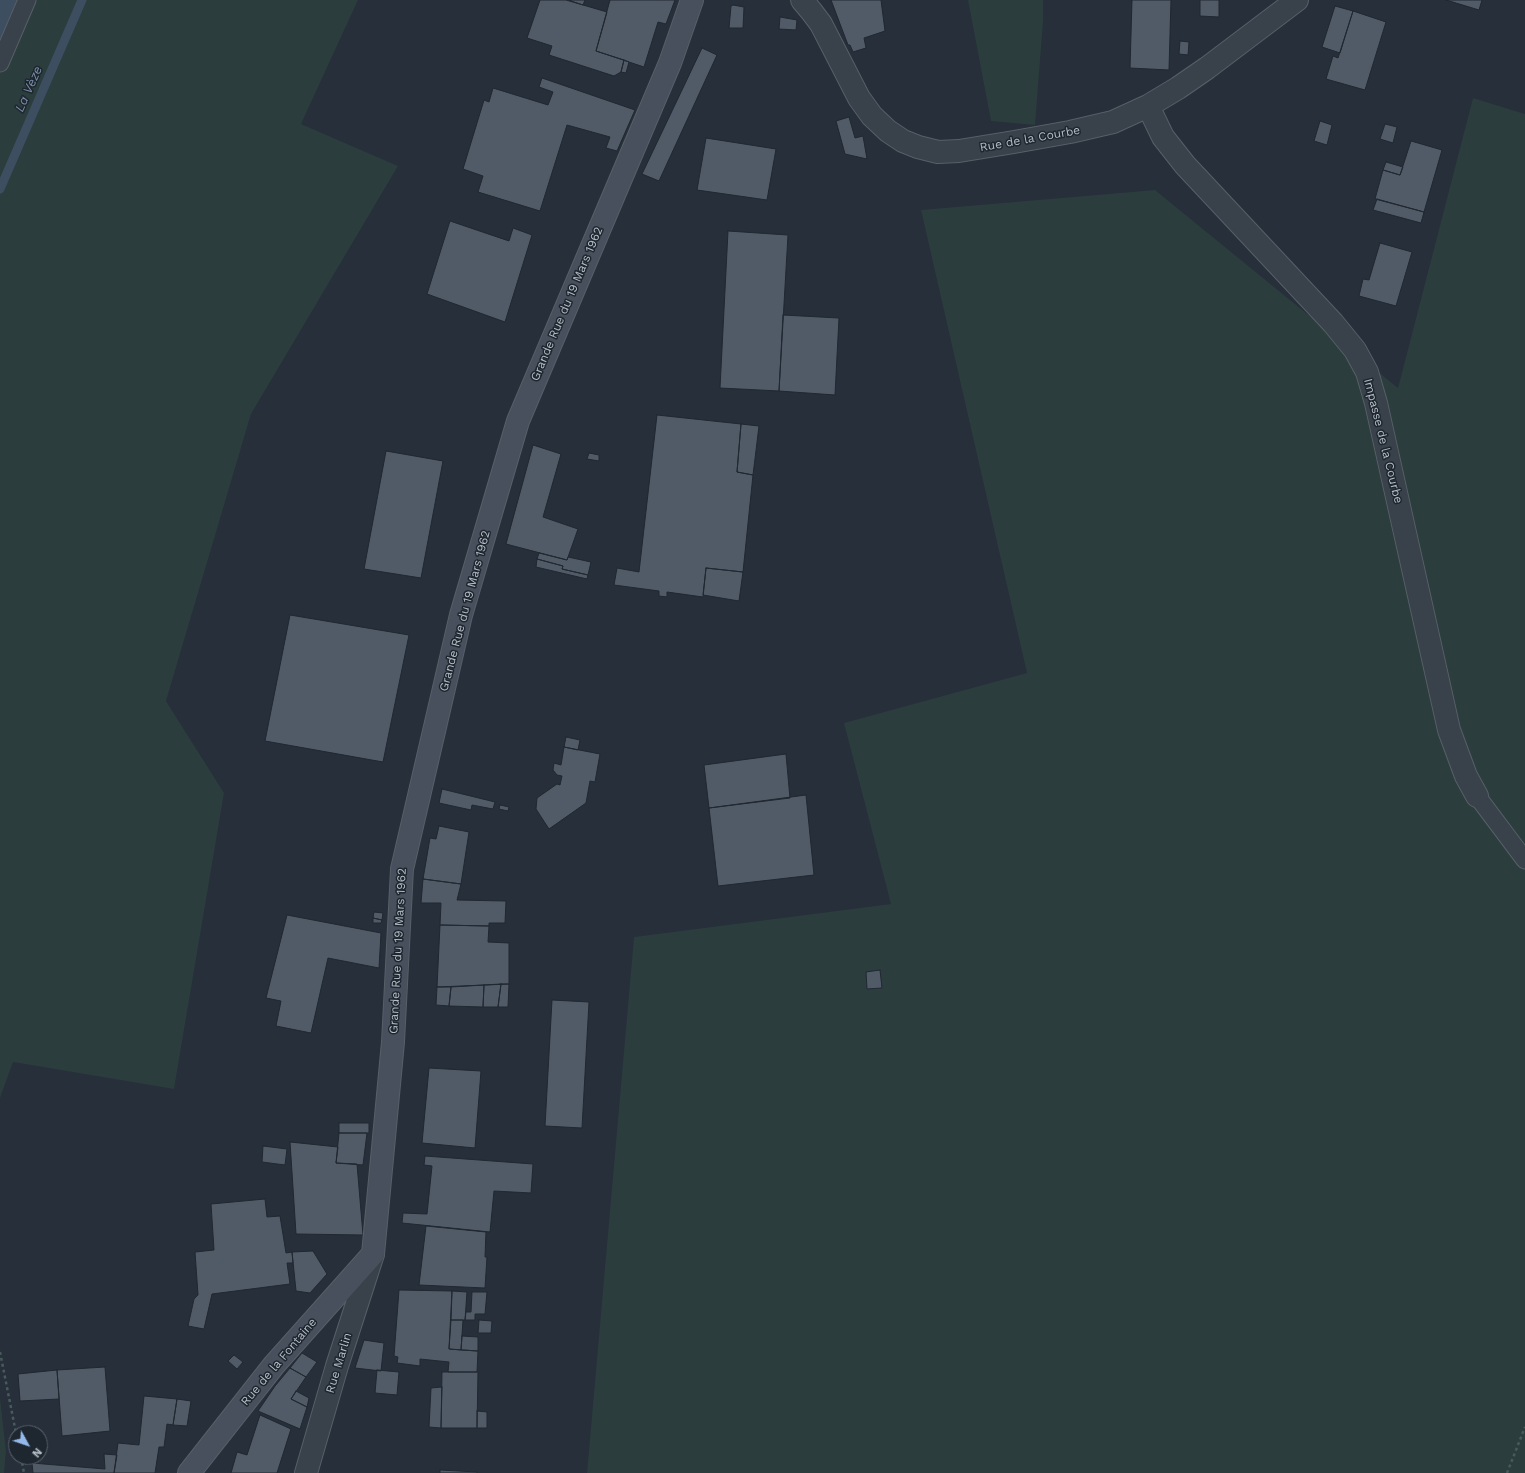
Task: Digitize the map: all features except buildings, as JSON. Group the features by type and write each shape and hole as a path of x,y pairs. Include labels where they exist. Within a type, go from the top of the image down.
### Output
{"street":[{"name":"Grande Rue du 19 Mars 1962","path":"373,1254 393,1042 402,869 461,615 518,421 670,62 692,0"},
{"name":"Rue de la Courbe","path":"802,0 821,24 865,108 888,131 904,141 918,147 938,152 959,151 1045,137 1113,122 1148,106 1178,88 1207,68 1296,0"},
{"name":"Impasse de la Courbe","path":"1148,106 1163,137 1184,165 1332,323 1355,350 1367,372 1376,403 1450,730 1466,776 1477,796"},
{"name":"Rue de la Fontaine","path":"189,1473 274,1365 373,1254"},
{"name":"Rue Marlin","path":"306,1473 337,1366 373,1254"}],"lane":[{"path":"0,63 27,0"},
{"path":"1477,796 1525,860"}],"path":[{"path":"0,1352 14,1425"},
{"path":"1507,1473 1525,1427"}],"shaded area":[{"path":"18,0 358,0 301,124 398,166 251,414 166,701 224,793 174,1089 13,1062 0,1098 0,42"},
{"path":"968,0 1043,0 1043,22 1035,125 991,121"},
{"path":"1473,98 1525,114 1525,1473 587,1473 634,937 891,904 844,723 1027,673 921,210 1155,190 1398,388"},
{"path":"0,1398 6,1451 4,1473 0,1473"}],"water":[{"path":"0,0 18,0 0,42"}],"waterway":[{"name":"La Vèze","path":"0,189 82,0"}]}
